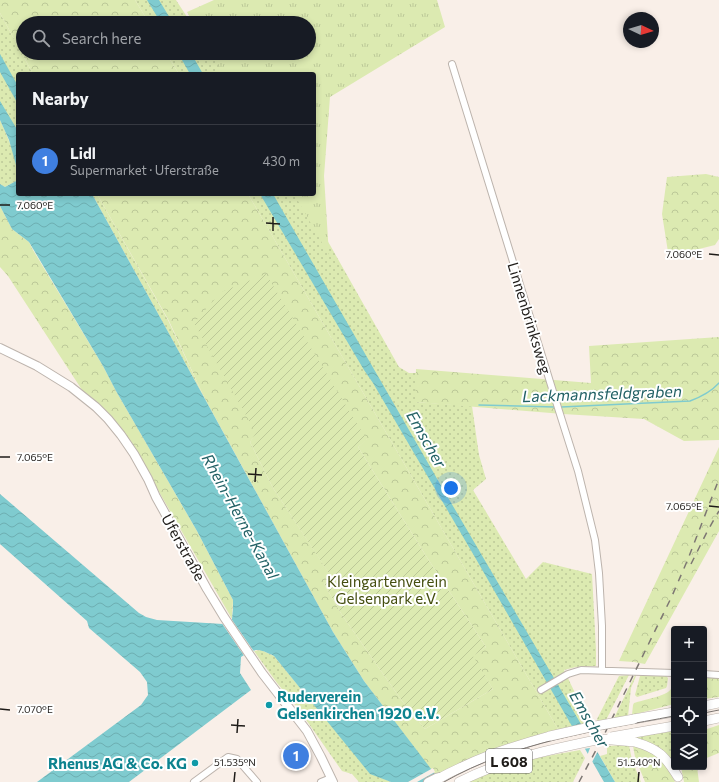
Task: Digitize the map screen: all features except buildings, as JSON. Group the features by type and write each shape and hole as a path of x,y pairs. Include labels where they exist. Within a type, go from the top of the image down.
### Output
{"main road":[{"name":"Uferstraße","path":"0,348 42,369 71,387 96,407 114,427 136,458 156,497 224,617 262,673 307,731 332,780"},
{"path":"707,705 719,703"},
{"name":"L 608","path":"437,780 475,761 508,748 550,736 590,727 671,713"},
{"name":"L 608","path":"459,782 484,770 538,752 601,739 634,737 671,727"},
{"path":"634,737 661,754 672,768 678,780"},
{"path":"676,770 678,780"},
{"path":"428,782 436,778 437,780"}],"street":[{"name":"Linnenbrinksweg","path":"452,64 578,471 595,540 599,573 602,626 602,670"},
{"path":"541,690 568,674 581,670 671,673"},
{"path":"707,674 719,675"},
{"path":"194,782 228,757 237,759 257,782"},
{"path":"321,782 332,780"}],"green space":[{"path":"0,0 135,0 145,16 16,16 16,43 0,13"},
{"path":"135,0 176,0 186,16 145,16"},
{"path":"214,0 437,0 445,27 330,97 324,176 329,255 295,196 316,196 316,72 222,72 215,60 316,60 316,16 189,16 187,12"},
{"path":"0,13 16,43 16,60 25,60 32,72 16,72 16,128 0,115"},
{"path":"25,60 170,60 178,72 32,72"},
{"path":"170,60 216,60 224,72 178,72"},
{"path":"0,120 12,149 16,165 16,181 5,187 0,184"},
{"path":"706,174 719,177 719,239 715,245 691,251 668,252 662,214 667,177"},
{"path":"93,196 98,196 168,320 205,399"},
{"path":"98,196 249,196 559,731 435,775 364,681 333,632 205,399 169,321","holes":["257,433 367,439 358,447 428,559 486,647 472,656 493,689 425,729 402,701 342,615 324,584 333,579 273,488 250,442"]},
{"path":"249,196 300,196 330,245 399,367 409,373 416,373 416,402 472,406 479,455 486,479 473,490 526,579 543,562 592,574 596,666 576,667 564,670 590,724 559,731"},
{"path":"0,206 12,229 29,242 103,366 197,531 233,600 232,619 135,450 110,416 82,390 8,276 0,267"},
{"name":"Kleingartenverein Gelsenpark e.V.","path":"266,274 367,440 358,447 428,559 486,647 473,656 493,689 425,729 402,701 342,615 324,584 332,578 273,488 250,442 256,433 194,323 221,292"},
{"path":"719,337 719,440 684,441 644,419 415,402 416,369 591,383 589,346"},
{"path":"719,447 719,531 645,664 619,661"},
{"path":"261,650 274,656 370,773 391,782 359,782 352,774 342,771 297,707 277,683 254,651"},
{"path":"629,675 606,720 598,722 597,719 619,676"},
{"path":"635,675 636,676 631,688 628,716 614,718"},
{"path":"640,676 666,676 668,678 667,686 666,688 637,697 635,695"},
{"path":"707,677 719,678 719,697 707,699"},
{"path":"671,689 671,705 632,715 634,703 660,696"},
{"path":"719,725 719,753 707,758 707,734 707,729"},
{"path":"671,730 671,760 658,747 637,739 636,736"},
{"path":"629,745 632,760 641,782 615,782 600,756 607,754 607,746"},
{"path":"633,746 646,749 655,755 667,767 675,782 645,782 635,757"},
{"path":"580,750 585,758 573,782 469,782 487,773 531,759"},
{"path":"682,770 697,770 699,782 684,782"}],"water":[{"path":"147,0 159,0 169,16 157,16"},
{"path":"0,54 16,82 16,100 0,72"},
{"path":"182,60 195,60 202,72 189,72"},
{"path":"0,101 16,128 16,165 9,140 0,120"},
{"name":"Rhein-Herne-Kanal","path":"16,181 16,196 93,196 333,632 364,681 441,782 391,782 370,774 274,656 265,652 254,650 241,657 240,673 251,690 129,782 37,782 141,705 148,695 147,682 140,672 89,628 87,621 0,544 0,494 139,613 146,617 157,620 223,624 232,619 233,600 197,531 103,366 29,242 12,229 0,206 0,184 5,187"},
{"path":"261,196 274,196 443,489 615,782 604,782 476,559"}],"pier":[{"path":"230,617 255,653 251,653 245,657 221,622"},
{"path":"584,725 599,749 591,764 587,756 590,748 583,749 570,727"},
{"path":"433,768 435,772 417,782 408,782"}],"waterway":[{"name":"Lackmannsfeldgraben","path":"561,407 690,401 706,394 719,383"},
{"name":"Lackmannsfeldgraben","path":"479,405 555,407"}],"tram line":[{"path":"707,712 719,710"},
{"path":"444,782 471,768 527,747 585,733 671,717"}],"railway":[{"path":"579,782 604,735 672,596 719,479"},
{"path":"691,564 719,511"}],"place":[{"name":"Ruderverein Gelsenkirchen 1920 e.V.","path":"269,705"},
{"name":"Lidl","path":"296,756"},
{"name":"Rhenus AG & Co. KG","path":"195,763"}],"water label":[{"name":"Emscher","path":"427,439"},
{"name":"Emscher","path":"590,719"}]}
